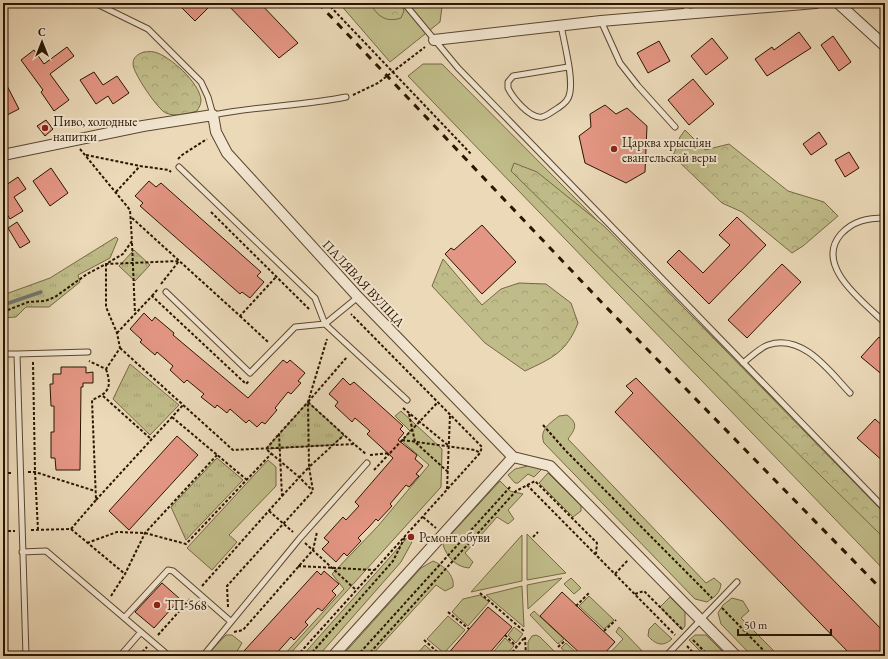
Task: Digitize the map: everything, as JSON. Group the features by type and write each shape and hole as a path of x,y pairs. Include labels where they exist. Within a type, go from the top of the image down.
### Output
{"street":[{"path":"434,40 601,21 816,3"},
{"path":"838,3 885,46"},
{"path":"3,155 143,126 212,115"},
{"name":"ПАЛЯВАЯ ВУЛІЦА","path":"212,115 216,132 227,153 358,297 513,457"},
{"path":"333,656 513,457 550,466 736,656"}],"lane":[{"path":"95,3 148,29 201,82 208,97 212,115 238,110 319,102 346,97"},
{"path":"404,3 458,68 885,509"},
{"path":"686,3 687,14"},
{"path":"601,21 620,64 676,127"},
{"path":"561,25 568,67 571,90 568,99 560,107 544,117 532,115 508,88 508,82 513,76 568,67"},
{"path":"179,167 315,298 325,324 407,400"},
{"path":"885,218 865,219 855,222 846,229 835,243 832,258 840,277 885,323"},
{"path":"166,292 250,373 295,327 325,324 346,309 358,297"},
{"path":"743,363 768,345 780,343 793,344 806,350 817,359 850,393"},
{"path":"3,354 88,352"},
{"path":"17,354 21,530 26,656"},
{"path":"203,656 300,538 367,463"},
{"path":"22,552 46,551 169,656"},
{"path":"124,617 168,570 173,571 198,591 229,620"},
{"path":"666,656 737,582"},
{"path":"120,656 141,632"}],"path":[{"path":"327,3 472,155"},
{"path":"346,97 366,90 393,73 434,40"},
{"path":"182,155 208,138"},
{"path":"72,141 130,210 136,314"},
{"path":"85,155 169,170 175,175"},
{"path":"116,192 140,166"},
{"path":"209,209 311,311"},
{"path":"131,217 274,348"},
{"path":"3,312 28,302 55,297 87,274 123,254 132,241"},
{"path":"106,264 179,261"},
{"path":"117,332 152,296 179,261"},
{"path":"106,264 106,307 117,332 120,348 233,450 354,444"},
{"path":"240,316 276,277"},
{"path":"152,296 246,384 252,379"},
{"path":"297,656 480,453 482,447 346,309"},
{"path":"325,336 332,344"},
{"path":"313,491 309,468 308,402 328,339"},
{"path":"106,370 120,348"},
{"path":"266,449 347,358 342,353"},
{"path":"84,361 91,361 106,370 110,379 109,387 103,396 92,400 96,500"},
{"path":"38,530 35,472 33,362 40,362"},
{"path":"103,396 151,440"},
{"path":"308,402 368,455 390,453"},
{"path":"373,471 438,402"},
{"path":"397,403 448,446"},
{"path":"71,529 183,405"},
{"path":"408,413 415,442 448,472"},
{"path":"447,490 450,415"},
{"path":"172,417 247,480"},
{"path":"543,425 566,451 769,656"},
{"path":"279,434 279,460 282,496"},
{"path":"140,656 282,496 344,435"},
{"path":"402,440 475,450 480,453"},
{"path":"266,449 300,477 313,491"},
{"path":"87,543 117,532 144,533 186,544 272,453"},
{"path":"106,602 125,574 144,533 217,455"},
{"path":"3,473 35,472 95,491"},
{"path":"367,656 516,491 535,481 597,543 596,554"},
{"path":"527,485 696,656"},
{"path":"357,656 511,486"},
{"path":"229,620 227,586 313,491"},
{"path":"269,511 356,590"},
{"path":"423,517 443,534"},
{"path":"224,631 231,632 242,630 313,550 318,528"},
{"path":"3,531 71,529 125,574"},
{"path":"533,537 538,532"},
{"path":"309,656 394,561 406,534"},
{"path":"615,574 634,552"},
{"path":"298,566 374,570"},
{"path":"635,594 644,591 709,656"},
{"path":"480,593 525,632"},
{"path":"576,606 589,593"},
{"path":"448,612 469,629"},
{"path":"604,631 616,620"},
{"path":"3,627 4,656"},
{"path":"505,635 517,646"},
{"path":"509,656 525,637 526,656"},
{"path":"424,640 442,656"},
{"path":"558,647 566,640"}],"green space":[{"path":"339,3 429,3 442,7 440,22 390,62"},
{"path":"370,3 401,3 404,11 401,18 391,20 386,19 376,12"},
{"path":"144,52 154,52 168,58 190,78 199,93 201,100 197,111 173,115 166,113 157,105 141,83 134,69 133,62 135,58"},
{"path":"423,64 442,64 804,429 885,513 885,571 408,76"},
{"path":"685,130 705,150 729,144 788,191 824,202 838,216 803,246 792,253 742,212 722,203 673,156 680,137"},
{"path":"514,163 537,172 604,226 885,514 885,539 511,171"},
{"path":"116,237 118,239 110,258 78,275 80,282 49,307 26,307 16,317 3,318 3,295 50,278"},
{"path":"134,250 150,265 135,281 119,266"},
{"path":"443,259 482,305 501,289 519,283 546,284 571,303 578,323 573,333 563,348 557,353 525,371 485,343 432,286"},
{"path":"130,364 179,405 150,435 113,399"},
{"path":"308,402 344,435 333,445 266,449"},
{"path":"401,411 442,449 441,487 288,656 283,656 344,589 332,574 378,526 429,465 402,441 410,431 395,416"},
{"path":"567,415 573,421 575,427 568,439 706,583 714,578 721,584 718,593 714,597 707,602 695,599 544,443 543,434 546,428 559,416"},
{"path":"217,458 243,480 186,540 171,507"},
{"path":"268,460 276,467 276,486 229,535 237,542 212,570 187,548"},
{"path":"532,465 543,468 534,477 528,474 518,483 515,483 508,475 515,469"},
{"path":"548,473 581,506 581,511 573,517 539,483"},
{"path":"500,481 510,491 523,494 508,510 514,519 508,524 497,517 465,553 473,562 469,568 460,566 447,554 443,545"},
{"path":"527,534 566,573 527,580"},
{"path":"522,535 522,581 471,592"},
{"path":"407,538 412,542 401,562 319,656 302,656"},
{"path":"433,561 448,571 452,578 453,587 445,591 436,585 371,656 342,656 421,568"},
{"path":"562,578 528,609 527,585"},
{"path":"571,578 581,588 574,594 564,584"},
{"path":"522,586 524,627 486,595"},
{"path":"480,595 489,602 468,626 452,612 463,599"},
{"path":"589,596 614,620 604,629 579,606"},
{"path":"670,597 685,612 685,626 682,630 660,607"},
{"path":"732,598 743,601 749,611 741,618 779,656 752,656 721,624 718,613 723,605"},
{"path":"534,611 564,639 558,644 530,615"},
{"path":"448,616 465,630 444,653 427,639"},
{"path":"655,623 672,639 669,642 660,644 648,636 649,629"},
{"path":"514,627 523,634 516,643 508,635"},
{"path":"619,627 647,656 607,656 623,639 616,632"},
{"path":"226,635 232,635 242,643 236,653 238,656 206,656"},
{"path":"536,635 540,637 559,656 528,656 528,642 532,636"},
{"path":"695,635 706,635 727,656 705,656 689,640"},
{"path":"505,638 514,646 505,656 490,656"},
{"path":"566,643 580,656 570,656 561,648"},
{"path":"425,645 437,656 415,656"}],"building":[{"path":"177,3 213,3 195,21"},
{"path":"226,3 260,3 298,43 279,58"},
{"path":"799,32 811,48 767,76 755,59 772,47 774,50"},
{"path":"833,36 851,62 839,71 821,45"},
{"path":"712,38 728,58 706,75 691,56"},
{"path":"659,41 670,61 648,73 637,53"},
{"path":"67,47 74,56 50,74 69,100 54,111 41,92 43,90 21,60 34,50 44,64"},
{"path":"94,72 103,85 117,76 129,93 113,104 108,96 96,104 80,80"},
{"path":"3,78 19,109 3,117"},
{"path":"693,79 714,104 689,125 668,100"},
{"name":"Царква хрысціян евангельскай веры","path":"605,105 616,114 627,108 647,126 645,172 626,183 585,163 579,136 591,127 590,114"},
{"name":"Пиво, холодные напитки","path":"46,120 53,129 45,136 37,126"},
{"path":"819,132 827,144 811,155 803,144"},
{"path":"849,152 859,168 845,177 835,160"},
{"path":"51,168 68,193 50,206 33,181"},
{"path":"18,177 26,189 14,197 23,211 10,219 3,208 3,181 6,185"},
{"path":"149,181 156,187 161,183 261,272 257,276 264,282 250,298 242,292 240,294 140,206 143,203 135,196"},
{"path":"737,217 766,245 709,304 667,262 679,250 703,273 730,245 719,235"},
{"path":"17,222 30,242 20,248 8,228"},
{"path":"482,225 516,262 482,294 445,254 451,248 454,250"},
{"path":"782,264 801,282 747,338 728,320"},
{"path":"144,313 152,321 155,317 174,333 173,335 248,398 283,360 287,363 290,360 305,373 298,381 301,383 291,394 288,392 275,408 277,410 265,424 262,422 257,427 249,420 246,423 230,409 227,413 217,405 215,408 201,397 204,394 187,380 184,383 170,370 173,366 157,352 155,355 140,342 142,340 130,329"},
{"path":"879,337 885,342 885,377 861,357"},
{"path":"61,367 86,367 86,373 93,372 93,383 83,383 83,387 81,387 80,470 56,470 55,458 51,458 51,432 54,432 54,406 51,406 50,384 53,384 53,374 61,374"},
{"path":"343,378 350,385 354,382 403,426 400,429 404,433 398,440 417,455 415,459 423,466 416,474 419,476 409,487 406,485 390,504 392,506 378,521 376,519 358,538 361,541 347,556 344,553 336,562 322,549 329,542 324,538 343,517 346,520 359,506 355,502 393,458 367,434 370,431 355,418 352,422 335,406 338,402 329,394"},
{"path":"636,378 885,633 885,656 852,656 615,412 633,393 626,386"},
{"path":"875,419 885,428 885,463 857,438"},
{"path":"177,436 198,455 129,530 109,511"},
{"path":"317,571 321,575 324,571 339,584 332,591 336,595 322,611 318,608 305,622 308,625 294,640 291,637 274,656 249,656 244,651"},
{"name":"ТП-568","path":"162,583 180,599 154,628 135,612"},
{"path":"562,592 615,642 602,656 583,656 540,616"},
{"path":"488,607 512,627 487,656 446,656"}],"waterway":[{"path":"3,305 41,292"}],"railway":[{"path":"318,3 606,307 885,593"}],"place":[{"name":"Пиво, холодные напитки","path":"45,128"},
{"name":"Царква хрысціян евангельскай веры","path":"614,149"},
{"name":"Ремонт обуви","path":"411,537"},
{"name":"ТП-568","path":"157,605"}]}
